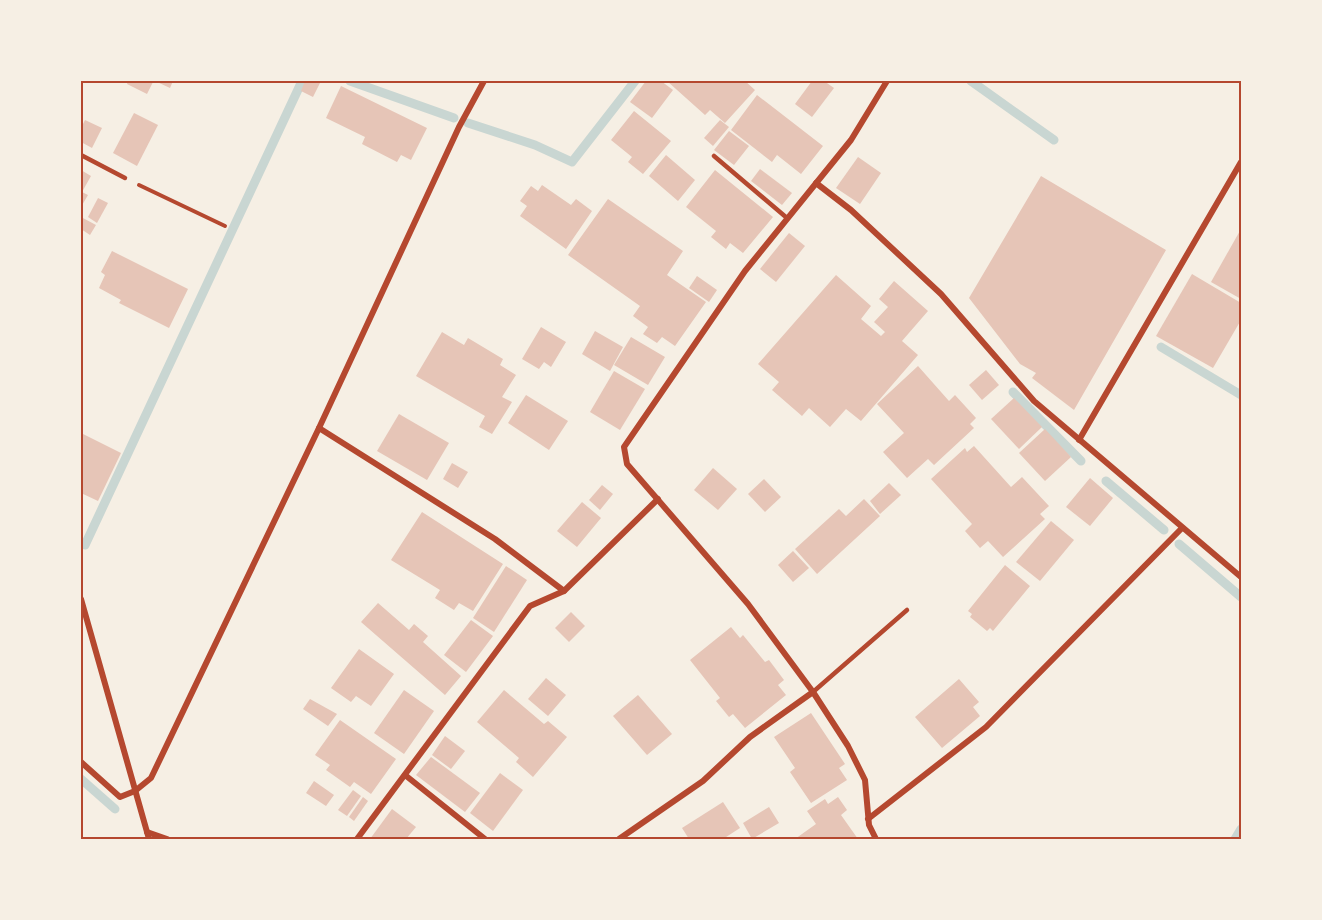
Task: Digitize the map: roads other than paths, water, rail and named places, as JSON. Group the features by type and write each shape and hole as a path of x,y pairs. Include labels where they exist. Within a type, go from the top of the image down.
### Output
{"street":[{"path":"81,762 120,796 135,791 151,778 319,428 454,138 484,81"},
{"path":"876,839 868,819 865,780 848,746 813,692 748,604 627,464 624,447 745,271 851,140 887,81"},
{"path":"1078,440 1241,162"},
{"path":"816,183 851,210 941,294 1034,401 1241,577"},
{"path":"319,428 495,539 564,591"},
{"path":"357,839 530,606 564,591 658,499"},
{"path":"868,819 986,727 1182,528"},
{"path":"81,599 148,836 167,839"},
{"path":"619,839 703,781 750,737 813,692"},
{"path":"405,775 485,839"}],"lane":[{"path":"81,155 125,178"},
{"path":"714,156 787,219"},
{"path":"813,692 907,610"}],"waterway":[{"path":"85,545 302,81"},
{"path":"350,81 454,118"},
{"path":"468,123 535,145 572,162 635,81"},
{"path":"971,81 1054,140"},
{"path":"1161,347 1241,395"},
{"path":"1013,392 1081,461"},
{"path":"1106,481 1164,530"},
{"path":"1179,544 1241,597"},
{"path":"81,779 115,809"},
{"path":"1235,839 1241,829"}]}
